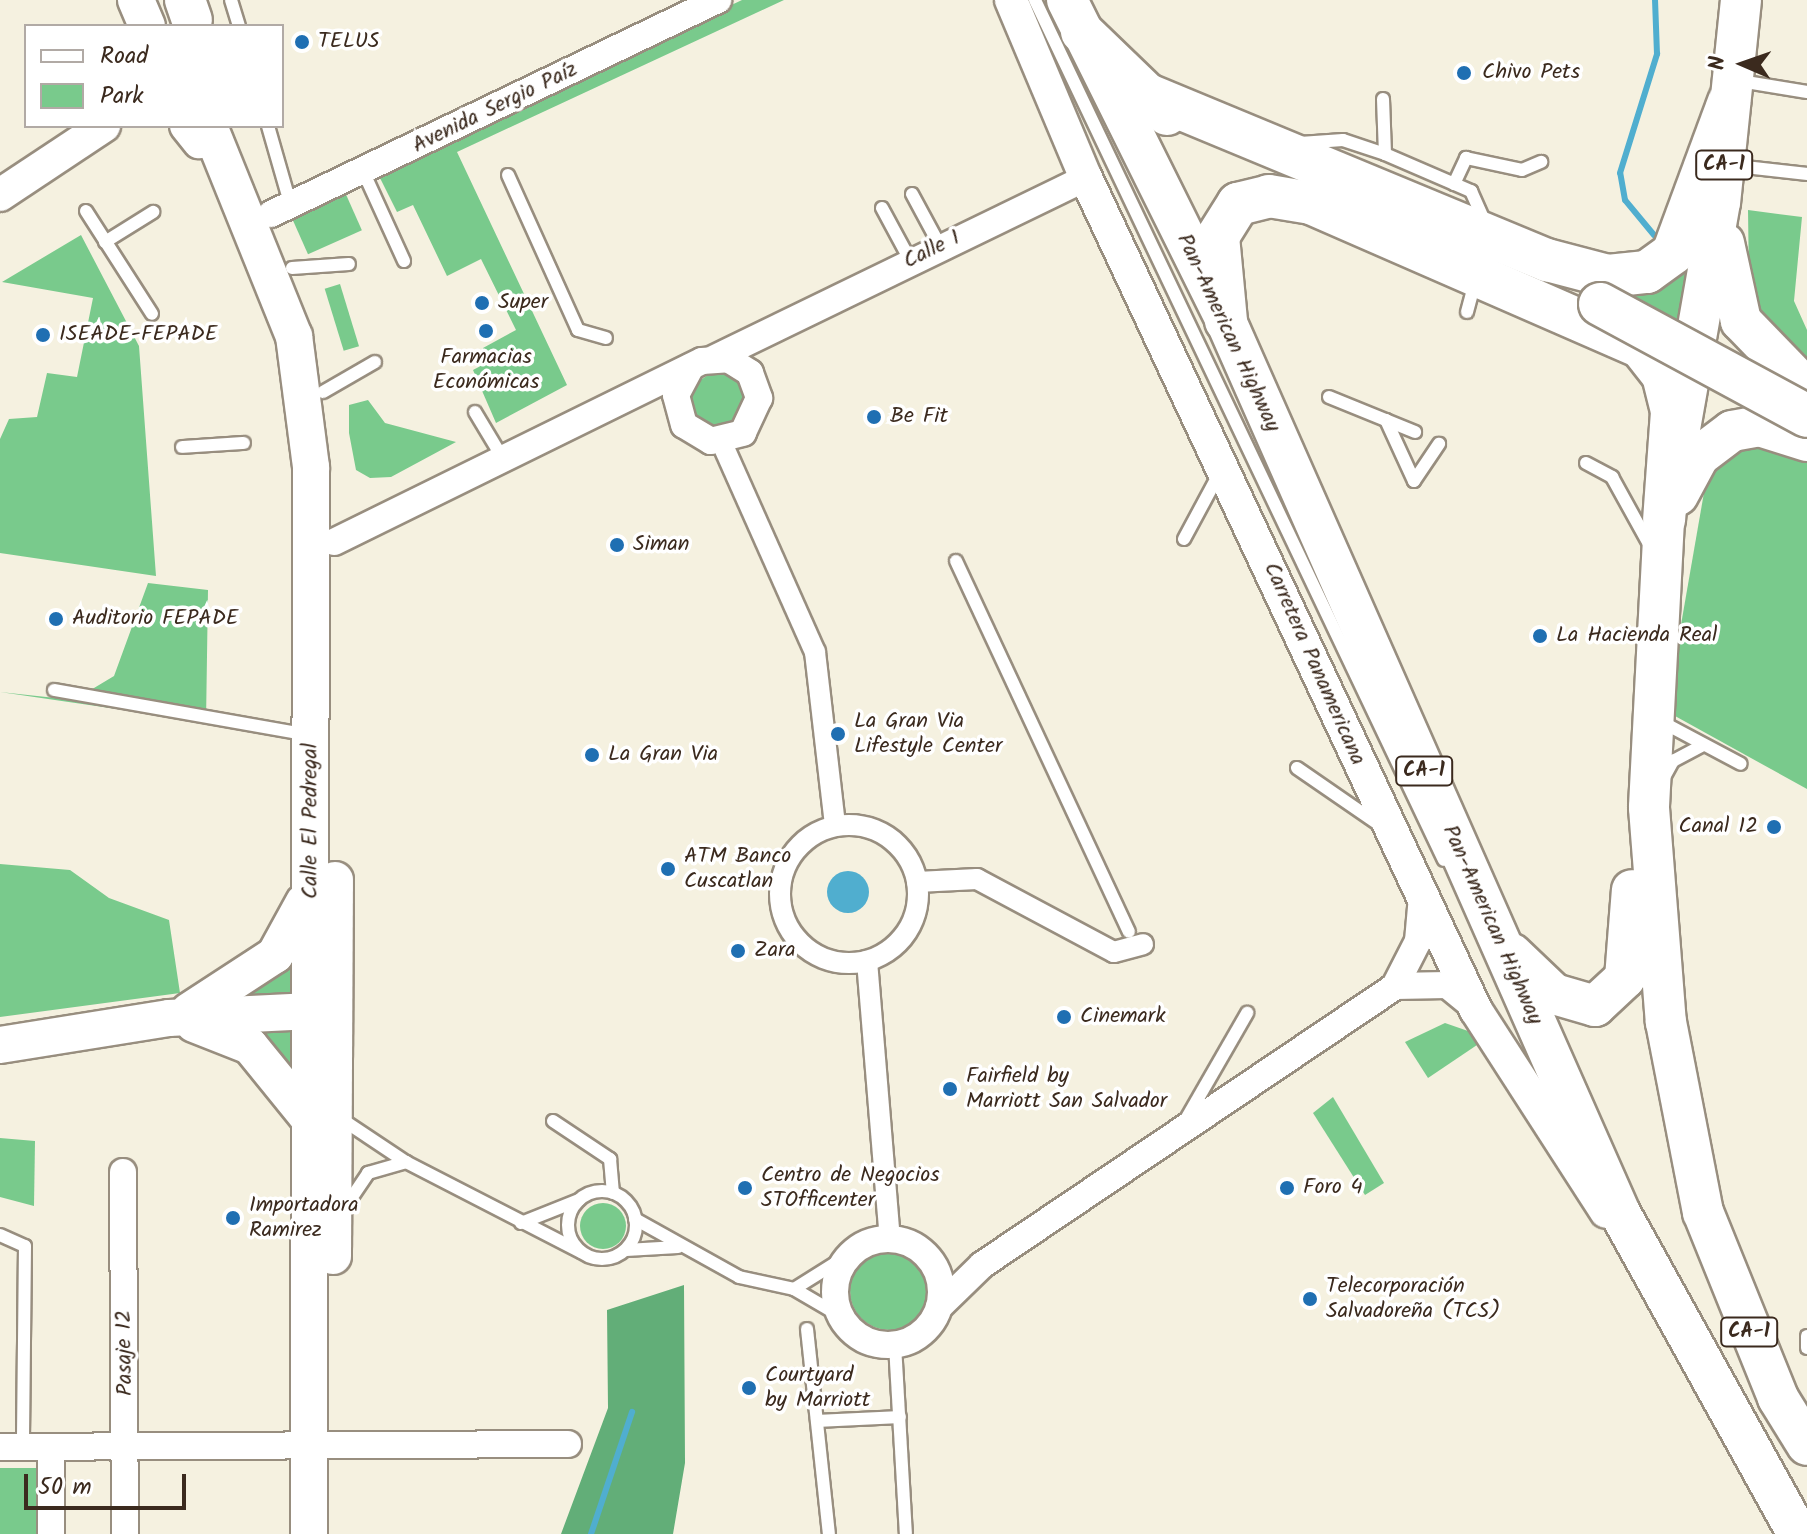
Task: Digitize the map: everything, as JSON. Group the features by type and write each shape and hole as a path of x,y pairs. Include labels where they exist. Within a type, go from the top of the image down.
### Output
{"highway":[{"path":"1074,16 1175,120 1600,304 1807,416"},
{"path":"1148,95 1492,237 1597,276 1630,275 1662,264 1683,234 1731,91"},
{"path":"1226,321 1218,236 1226,216 1253,196 1311,203 1472,293 1641,347 1651,359 1672,412 1664,520"}],"main road":[{"path":"136,0 143,24"},
{"path":"157,0 186,12"},
{"name":"CA-1","path":"1742,6 1722,184 1664,520 1649,732 1649,808 1676,1092 1703,1212 1807,1445"},
{"name":"Pan-American Highway","path":"1074,16 1226,321 1492,924 1665,1302 1798,1534"},
{"name":"Calle El Pedregal","path":"236,128 281,210 280,267 305,397 312,736 311,882 321,1011"},
{"path":"197,130 239,227 280,267"},
{"name":"Calle El Pedregal","path":"197,130 230,173 280,267 310,310 323,392 334,542 321,1011 321,1443 334,1534"},
{"path":"1722,184 1741,321 1807,389"},
{"path":"1664,520 1699,456 1720,438 1759,426 1807,441"},
{"path":"1492,924 1541,983 1574,1004 1595,1006 1615,995 1629,959 1649,732"},
{"path":"169,1018 222,996 275,955 295,929 311,882"},
{"path":"0,1045 169,1018 321,1011"},
{"path":"169,1018 250,1046 320,1114"},
{"name":"Calle El Pedregal","path":"309,1534 321,1443 333,1244 320,1114"}],"street":[{"name":"Avenida Sergio Paíz","path":"281,210 718,0"},
{"name":"Carretera Panamericana","path":"1011,0 1086,178 1224,464 1390,832 1476,1010 1665,1302"},
{"path":"0,195 101,128"},
{"name":"Calle 1","path":"334,542 502,457 782,328 910,260 1086,178"},
{"path":"619,402 651,402 679,416 701,438 721,441 752,423 756,385 782,328"},
{"path":"679,416 678,385 703,363 740,364 756,385"},
{"path":"721,441 815,652 835,826"},
{"path":"861,825 890,838 917,882 906,933 867,961 817,955 791,931 782,910 780,887 792,854 835,826 861,825"},
{"path":"917,882 977,879 1114,952 1136,938"},
{"path":"982,1265 925,1254 890,1239 853,1252 836,1283 842,1317 862,1338 895,1345 922,1332 939,1307 982,1265 1395,986 1418,941 1422,896"},
{"path":"867,961 890,1239"},
{"path":"1395,986 1447,985 1476,1010"},
{"name":"Pasaje 12","path":"123,1172 125,1534"},
{"path":"925,1254 939,1277 939,1307"},
{"path":"12,1447 568,1444"},
{"path":"51,1447 51,1534"}],"lane":[{"path":"231,0 238,24"},
{"path":"1035,0 1236,411 1430,837 1492,924"},
{"path":"1731,91 1807,92"},
{"path":"1383,99 1385,154"},
{"path":"268,128 281,210"},
{"path":"1277,147 1324,138 1385,154 1471,191 1492,237"},
{"path":"1454,184 1466,158 1522,170 1541,162"},
{"path":"363,171 404,261"},
{"path":"1722,184 1807,174"},
{"path":"508,175 578,330 606,338"},
{"path":"912,194 940,246"},
{"path":"882,208 910,260"},
{"path":"86,211 152,314"},
{"path":"105,242 153,212"},
{"path":"280,267 349,264"},
{"path":"323,392 375,362"},
{"path":"1329,397 1415,432"},
{"path":"475,412 502,457"},
{"path":"1386,420 1414,481 1439,444"},
{"path":"182,447 244,443"},
{"path":"1586,463 1612,477 1660,569"},
{"path":"1184,539 1224,464"},
{"path":"956,561 1136,938"},
{"path":"54,690 312,736"},
{"path":"1649,732 1701,746 1741,764"},
{"path":"1649,808 1673,761 1701,746"},
{"path":"1297,768 1390,832"},
{"path":"1180,1130 1247,1013"},
{"path":"320,1114 521,1223 600,1259 626,1250 682,1247"},
{"path":"553,1121 610,1159 613,1193 635,1219 748,1281 794,1289 842,1317"},
{"path":"333,1244 359,1181 406,1162"},
{"path":"521,1223 579,1200 613,1193"},
{"path":"579,1200 568,1228 581,1252"},
{"path":"626,1250 635,1219"},
{"path":"0,1235 25,1246 12,1447"},
{"path":"794,1289 853,1252"},
{"path":"807,1329 829,1534"},
{"path":"895,1345 906,1534"},
{"path":"817,1421 900,1417"}],"green space":[{"path":"742,0 784,0 457,152 567,385 496,423 473,370 490,361 483,348 516,330 481,259 447,276 413,205 397,212 377,172"},
{"path":"344,190 362,230 308,254 290,214"},
{"path":"1748,210 1802,217 1794,301 1807,330 1807,359 1773,335 1749,283"},
{"name":"ISEADE-FEPADE","path":"81,235 139,346 156,576 0,553 0,439 9,419 37,417 47,373 77,377 93,298 2,282"},
{"path":"1692,253 1682,331 1582,283"},
{"path":"340,284 359,346 344,351 325,289"},
{"path":"720,367 746,385 745,415 719,431 692,419 687,389"},
{"path":"368,400 385,423 456,442 391,477 370,478 356,470 349,433 349,405"},
{"path":"1767,442 1807,463 1807,789 1666,711 1710,458"},
{"path":"148,583 208,590 206,722 0,692 74,700 114,676"},
{"path":"0,864 70,870 109,898 169,920 180,993 0,1017"},
{"path":"292,947 292,996 229,998"},
{"path":"228,1022 296,1022 295,1074"},
{"path":"1445,1023 1468,1031 1477,1045 1428,1078 1405,1042"},
{"path":"1333,1097 1384,1183 1365,1195 1313,1113"},
{"path":"0,1138 35,1141 34,1206 0,1197"},
{"path":"603,1203 619,1210 626,1226 619,1242 603,1249 587,1242 580,1226 587,1210"},
{"path":"889,1252 904,1255 916,1264 925,1276 928,1291 925,1306 916,1318 904,1327 889,1330 874,1327 862,1318 853,1306 850,1291 853,1276 862,1264 874,1255"},
{"path":"684,1285 685,1463 673,1534 561,1534 608,1408 607,1310"},
{"path":"0,1468 44,1468 44,1534 0,1534"}],"water":[{"path":"848,871 863,877 869,892 863,907 848,913 833,907 827,892 833,877"}],"waterway":[{"path":"1654,235 1625,200 1620,173 1657,54 1655,0"},
{"path":"591,1534 632,1412"}],"place":[{"name":"TELUS","path":"302,42"},
{"name":"Chivo Pets","path":"1464,73"},
{"name":"Super","path":"482,303"},
{"name":"Farmacias Económicas","path":"486,331"},
{"name":"ISEADE-FEPADE","path":"43,335"},
{"name":"Be Fit","path":"874,417"},
{"name":"Siman","path":"617,545"},
{"name":"Auditorio FEPADE","path":"56,619"},
{"name":"La Hacienda Real","path":"1540,636"},
{"name":"La Gran Via Lifestyle Center","path":"838,734"},
{"name":"La Gran Via","path":"592,755"},
{"name":"Canal 12","path":"1774,827"},
{"name":"ATM Banco Cuscatlan","path":"668,869"},
{"name":"Zara","path":"738,951"},
{"name":"Cinemark","path":"1064,1017"},
{"name":"Fairfield by Marriott San Salvador","path":"950,1089"},
{"name":"Centro de Negocios STOfficenter","path":"745,1188"},
{"name":"Foro 4","path":"1287,1188"},
{"name":"Importadora Ramirez","path":"233,1218"},
{"name":"Telecorporación Salvadoreña (TCS)","path":"1310,1299"},
{"name":"Courtyard by Marriott","path":"749,1388"}]}
